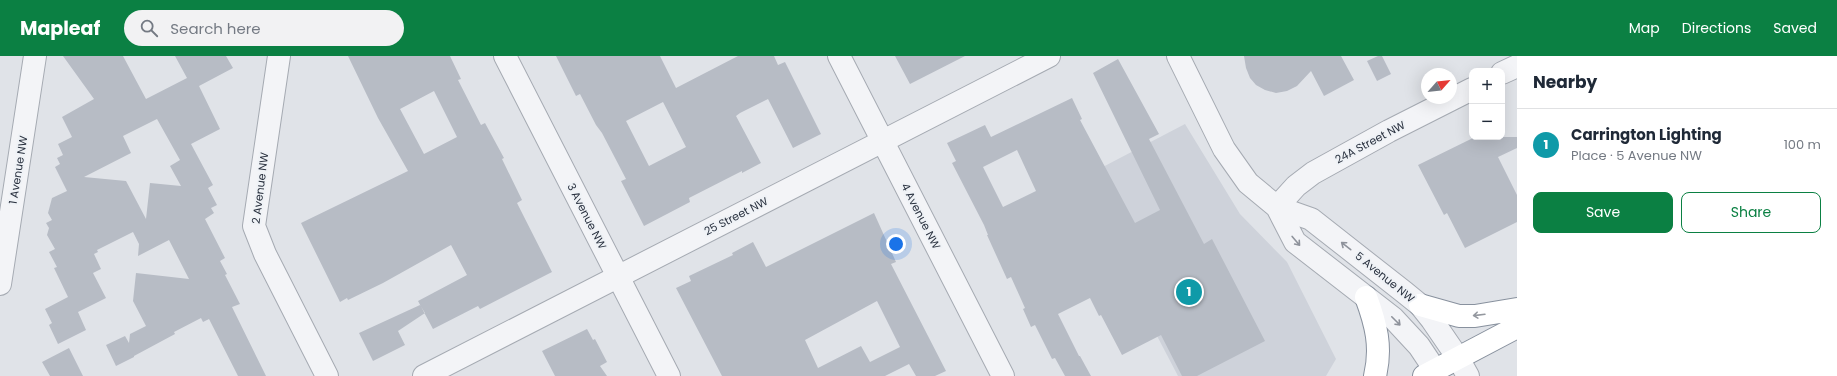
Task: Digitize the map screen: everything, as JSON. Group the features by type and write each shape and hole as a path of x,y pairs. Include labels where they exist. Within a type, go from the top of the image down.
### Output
{"highway":[{"path":"1366,297 1376,323 1378,339 1378,365 1375,376"},
{"path":"1420,305 1459,316 1475,316 1517,309"},
{"path":"1432,374 1463,367 1517,326"}],"street":[{"name":"1 Avenue NW","path":"0,284 35,56"},
{"name":"2 Avenue NW","path":"279,56 254,226 264,254 327,376"},
{"name":"3 Avenue NW","path":"505,56 669,376"},
{"name":"4 Avenue NW","path":"839,56 1003,376"},
{"name":"25 Street NW","path":"424,376 882,140 1049,56"},
{"name":"5 Avenue NW","path":"1178,56 1224,149 1248,182 1277,207 1311,219 1420,305 1443,334 1463,367"},
{"path":"1505,72 1517,66"},
{"name":"24A Street NW","path":"1277,207 1296,186 1313,173 1389,131 1469,91"},
{"name":"5 Avenue NW","path":"1277,207 1295,242 1393,318 1411,337 1432,374"}],"shaded area":[{"path":"1185,124 1240,214 1287,262 1336,359 1326,376 1178,376 1076,181"}],"building":[{"path":"63,56 123,56 146,99 187,78 175,56 226,56 233,68 199,86 220,129 191,144 213,185 208,188 217,205 211,208 214,213 205,219 225,258 220,261 227,274 225,275 240,304 232,307 266,376 238,376 209,319 203,322 201,318 116,366 106,345 125,336 129,343 130,334 146,326 133,301 136,273 189,279 169,240 138,256 139,244 133,232 97,250 98,252 94,254 101,269 93,273 106,298 78,312 86,330 58,344 49,325 52,323 45,309 68,297 54,268 57,267 49,252 55,249 47,235 49,228 46,223 52,220 48,213 52,198 67,191 55,167 60,164 57,158 63,155 58,144 72,137 62,117 94,99","holes":["157,119 180,160 170,166 181,186 150,183 146,219 126,181 84,177 131,153 123,136"]},
{"path":"348,56 450,56 461,79 458,80 481,125 485,123 504,158 502,159 522,200 517,203 552,272 480,309 478,306 433,329 418,301 467,275 451,245 383,283 348,300 347,298 340,302 301,223 408,171 378,118","holes":["434,91 457,137 424,154 400,109"]},
{"path":"556,56 660,56 676,88 738,56 774,56 778,65 785,62 821,134 793,148 768,99 740,113 736,116 761,163 689,198 690,202 644,226 621,181 626,179 602,133 596,125 580,94 576,96","holes":["663,102 686,147 649,166 626,121"]},
{"path":"895,56 965,56 910,84"},
{"path":"1244,56 1341,56 1354,80 1324,96 1311,71 1297,86 1287,91 1276,93 1265,90 1256,85 1250,78 1246,68"},
{"path":"1378,56 1382,56 1391,74 1377,81 1367,61"},
{"path":"1118,59 1159,134 1149,139 1204,244 1212,239 1265,341 1197,376 1182,376 1161,335 1122,355 1101,315 1099,316 1090,298 1058,314 1091,376 1065,376 1055,358 1052,359 1035,325 1031,327 1023,309 1025,308 1011,277 1007,279 984,225 952,163 956,161 947,143 985,125 991,137 1072,98 1082,119 1080,120 1135,223 1160,210 1093,73","holes":["1017,150 1036,191 1003,207 983,167"]},
{"path":"1505,137 1517,137 1517,148 1498,157 1517,195 1517,222 1465,248 1447,213 1444,215 1418,165 1469,140 1505,140"},
{"path":"874,213 896,262 891,264 946,371 935,376 916,376 909,364 885,376 722,376 676,288 691,281 689,276 733,255 732,253 753,242 766,267","holes":["877,301 900,347 870,362 861,346 818,368 805,340"]},
{"path":"420,305 425,313 398,331 405,345 373,361 359,333"},
{"path":"587,329 593,340 595,339 607,362 600,366 607,376 555,376 542,351"},
{"path":"69,348 83,376 50,376 42,362"}],"place":[{"name":"Carrington Lighting","path":"1189,292"}]}
